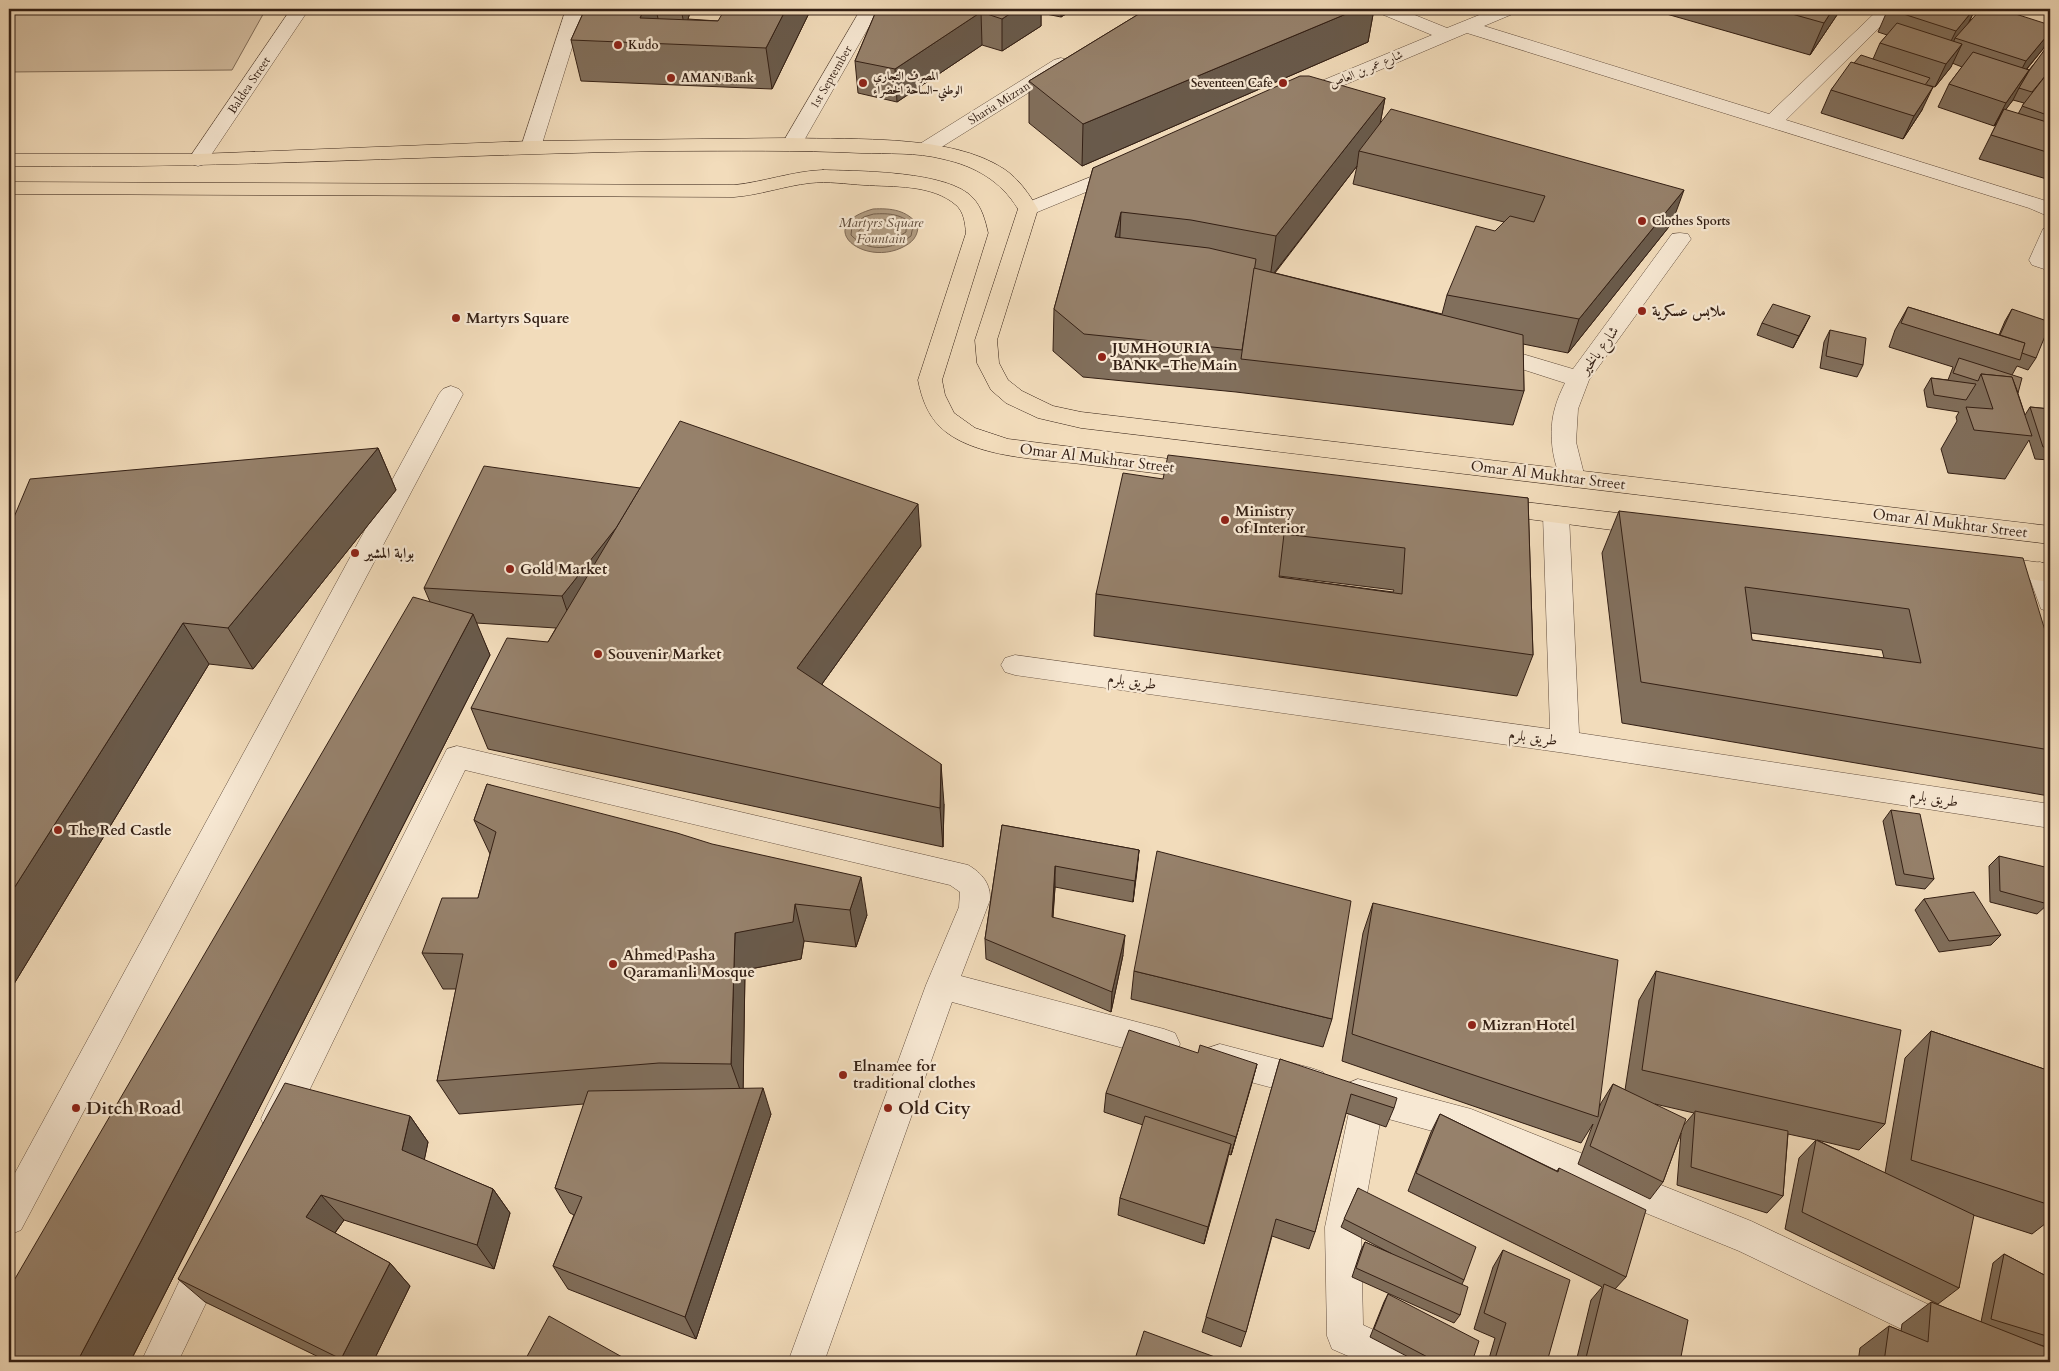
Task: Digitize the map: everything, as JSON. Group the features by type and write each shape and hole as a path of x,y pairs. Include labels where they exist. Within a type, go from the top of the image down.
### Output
{"main road":[{"path":"9,160 198,160 531,147 792,144 925,149 964,157 997,173 1022,196 1028,209"},
{"name":"Omar Al Mukhtar Street","path":"9,188 734,191 750,190 795,180 826,176 930,185 948,190 962,198 972,208 977,220 977,233 930,380 931,395 938,410 950,424 966,434 986,442 1008,447 1223,474"},
{"name":"Omar Al Mukhtar Street","path":"1028,209 986,340 988,363 999,385 1014,398 1046,412 1081,420 2050,536"},
{"path":"1468,504 1675,529"},
{"path":"1971,563 2045,572"}],"street":[{"name":"Baldea Street","path":"198,160 300,9"},
{"path":"531,147 575,9"},
{"name":"1st September","path":"792,144 870,9"},
{"path":"1385,9 1448,35"},
{"name":"شارع عمر بن العاص","path":"1284,103 1509,9"},
{"path":"1772,122 1889,9"},
{"path":"1467,27 2036,204 2050,212"},
{"name":"Sharia Mizran","path":"925,149 1074,56"},
{"path":"1028,209 1137,164"},
{"path":"2050,233 2040,260 2050,264"},
{"name":"شارع بالخير","path":"1573,478 1564,442 1566,409 1578,379 1680,239"},
{"path":"1471,345 1578,379"},
{"path":"9,1218 451,394"},
{"path":"1556,515 1565,742"},
{"path":"2045,572 2050,602"},
{"name":"طريق بلرم","path":"1015,665 1565,742 2050,816"},
{"path":"264,1149 457,757 957,874 970,881 976,894 974,907 942,985 806,1362"},
{"path":"942,985 1471,1125 1742,1235 2010,1362"},
{"path":"1368,1098 1343,1226 1345,1336 1403,1362"},
{"path":"158,1362 224,1229"}],"shaded area":[{"path":"17,9 266,9 232,70 9,72 9,19"}],"water":[{"name":"Martyrs Square Fountain","path":"873,209 898,211 909,216 918,225 914,239 901,248 886,252 872,252 859,248 850,242 845,234 847,225 855,216"}],"building":[{"path":"585,9 644,9 640,18 718,21 725,9 786,9 766,48 571,40"},
{"path":"877,9 1017,9 1002,19 981,12 895,69 855,61"},
{"path":"1147,9 1358,9 1083,124 1029,81"},
{"path":"1774,9 1833,9 1824,23"},
{"path":"1888,9 1974,9 1956,31"},
{"path":"1981,9 2000,9 2050,25 2050,32 2026,61 1955,38"},
{"path":"1897,23 1962,44 1946,64 1880,43"},
{"path":"2048,45 2050,45 2050,76 2046,75 2032,92 2019,88 2029,71"},
{"path":"1973,52 2029,70 2006,103 1949,84"},
{"path":"1861,55 1930,78 1925,85 1854,63"},
{"path":"1851,62 1933,87 1914,116 1831,90"},
{"path":"2046,75 2050,76 2050,116 2022,106"},
{"path":"1300,76 1309,76 1385,98 1276,236 1191,220 1121,212 1115,237 1209,248 1256,259 1242,350 1084,334 1054,309 1093,168"},
{"path":"1391,109 1684,190 1579,319 1447,295 1476,226 1495,231 1510,216 1534,222 1545,196 1359,151"},
{"path":"2004,109 2050,123 2050,153 1991,135"},
{"path":"1254,268 1523,335 1524,391 1241,359"},
{"path":"1773,304 1810,316 1799,336 1762,323"},
{"path":"1908,307 2025,343 2020,360 1901,323"},
{"path":"2012,309 2050,322 2036,358 2022,353 2025,343 2000,335"},
{"path":"1830,330 1866,338 1863,365 1826,356"},
{"path":"1959,358 2022,378 2018,393 2012,377 1981,374 1978,381 1953,373"},
{"path":"1981,374 2012,377 2032,436 1974,430 1966,407 1993,409"},
{"path":"1931,378 1976,384 1966,400 1934,395"},
{"path":"2030,407 2050,409 2050,447 2043,447"},
{"path":"680,421 918,504 797,668 941,764 940,808 471,708 507,638 548,642"},
{"name":"The Red Castle","path":"378,448 228,628 183,623 9,896 9,529 30,479"},
{"path":"1168,455 1528,498 1533,655 1096,594 1123,473 1163,479","holes":["1284,534 1405,548 1402,594 1279,577"]},
{"path":"484,466 640,488 616,528 562,596 424,588"},
{"path":"1619,511 2023,558 2050,647 2050,750 1641,682","holes":["1745,587 1909,609 1921,663 1752,640"]},
{"path":"413,597 473,614 77,1362 9,1362 9,1289"},
{"name":"Ahmed Pasha Qaramanli Mosque","path":"487,784 677,833 712,844 861,877 850,910 795,904 793,922 735,933 731,1064 659,1063 437,1081 463,954 422,953 442,898 478,898 496,832 474,820"},
{"path":"1891,810 1920,814 1934,879 1904,874"},
{"path":"1002,825 1139,850 1135,881 1055,866 1052,917 1125,935 1112,992 985,939"},
{"path":"1157,851 1351,901 1332,1019 1134,971"},
{"path":"1999,856 2045,867 2048,904 2000,891"},
{"path":"1974,892 2001,935 1949,941 1924,899"},
{"name":"Mizran Hotel","path":"1373,903 1618,960 1598,1117 1352,1034"},
{"path":"1656,971 1901,1030 1885,1124 1642,1070"},
{"path":"1129,1030 1198,1053 1200,1045 1257,1064 1236,1137 1106,1093"},
{"path":"1931,1031 2050,1071 2050,1205 1911,1160"},
{"path":"1280,1059 1397,1098 1394,1108 1351,1094 1315,1232 1276,1219 1246,1332 1206,1317"},
{"path":"285,1083 410,1116 402,1150 493,1189 477,1245 321,1195 306,1217 390,1263 341,1359 178,1279"},
{"path":"1613,1084 1686,1119 1663,1182 1590,1146"},
{"path":"763,1088 685,1317 553,1266 582,1197 555,1188 588,1091"},
{"path":"1695,1111 1788,1131 1783,1196 1691,1167"},
{"path":"1440,1114 1558,1172 1559,1168 1646,1210 1626,1277 1416,1173"},
{"path":"1145,1116 1231,1144 1208,1227 1120,1198"},
{"path":"1816,1140 1974,1215 1959,1288 1802,1212"},
{"path":"1358,1188 1476,1247 1464,1280 1344,1219"},
{"path":"1365,1242 1468,1287 1460,1315 1356,1268"},
{"path":"1503,1250 1570,1280 1547,1362 1494,1362 1506,1323 1484,1313"},
{"path":"2004,1254 2050,1278 2050,1337 1991,1319"},
{"path":"1604,1284 1688,1320 1680,1362 1585,1362"},
{"path":"1388,1294 1479,1341 1472,1362 1437,1362 1374,1329"},
{"path":"1931,1302 2050,1349 2050,1362 1884,1362 1889,1326 1928,1342"},
{"path":"549,1316 631,1362 524,1362"},
{"path":"1144,1331 1223,1360 1222,1362 1134,1362"},
{"path":"1795,1358 1802,1362 1793,1362"}],"place":[{"name":"Kudo","path":"618,45"},
{"name":"AMAN Bank","path":"671,78"},
{"name":"المصرف التجاري الوطني-الساحة الخضراء","path":"863,83"},
{"name":"Seventeen Cafe","path":"1283,83"},
{"name":"Clothes Sports","path":"1642,221"},
{"name":"ملابس عسكرية","path":"1642,311"},
{"name":"Martyrs Square","path":"456,318"},
{"name":"JUMHOURIA BANK -The Main","path":"1102,357"},
{"name":"Ministry of Interior","path":"1225,520"},
{"name":"بوابة المشير","path":"355,553"},
{"name":"Gold Market","path":"510,569"},
{"name":"Souvenir Market","path":"598,654"},
{"name":"The Red Castle","path":"58,830"},
{"name":"Ahmed Pasha Qaramanli Mosque","path":"613,964"},
{"name":"Mizran Hotel","path":"1472,1025"},
{"name":"Elnamee for traditional clothes","path":"843,1075"},
{"name":"Ditch Road","path":"76,1108"},
{"name":"Old City","path":"888,1108"}]}
